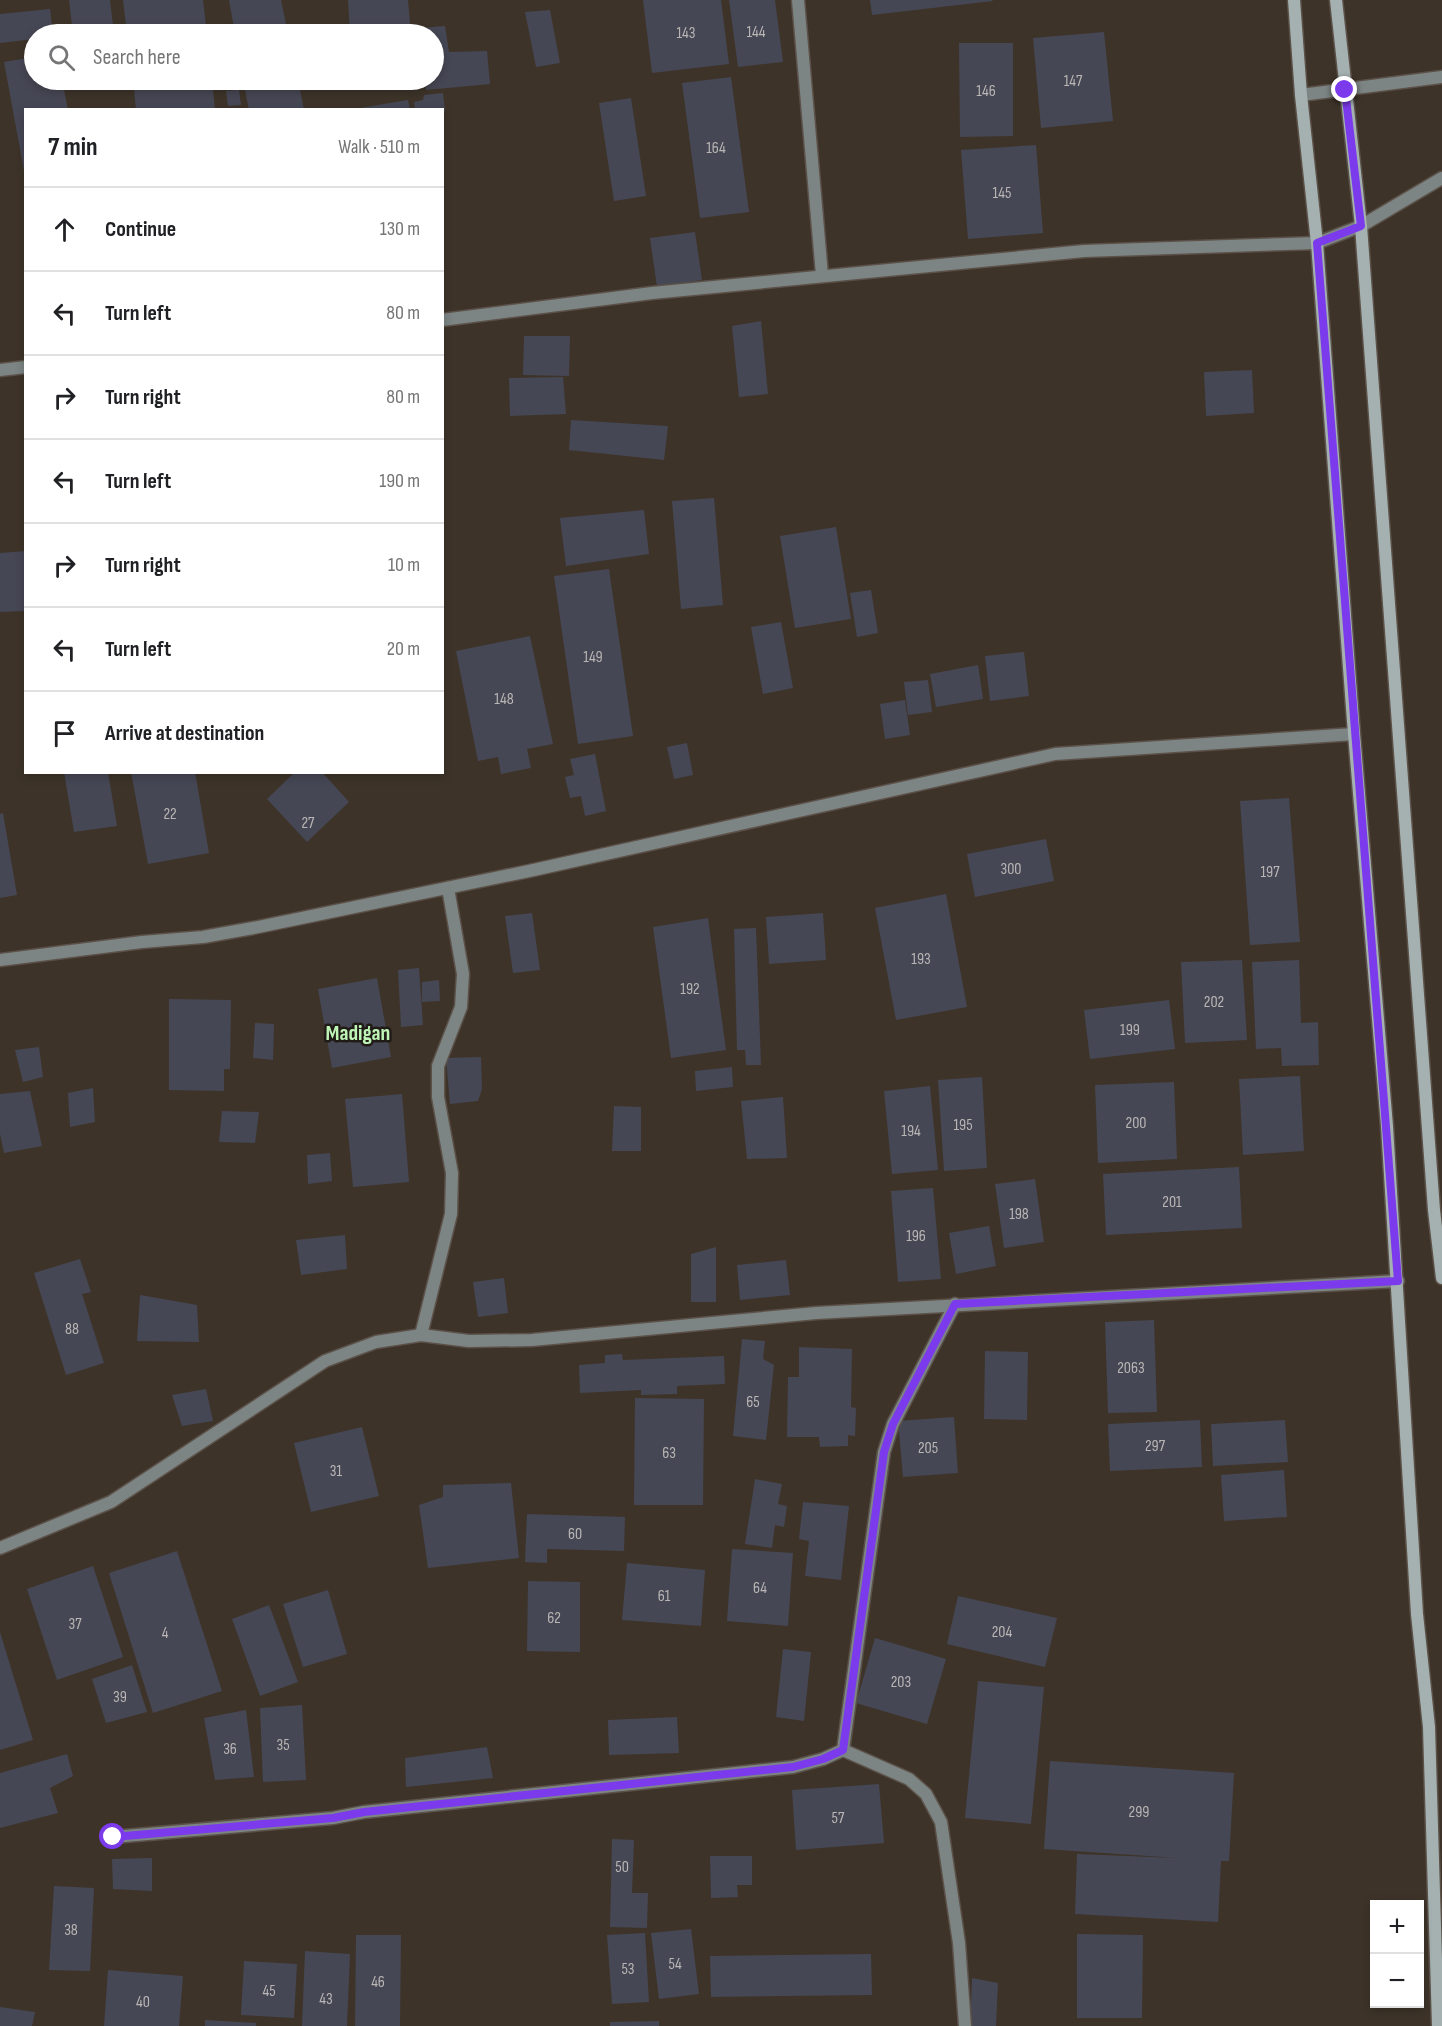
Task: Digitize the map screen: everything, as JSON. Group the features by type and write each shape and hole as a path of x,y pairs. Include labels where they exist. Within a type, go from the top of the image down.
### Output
{"main road":[{"path":"1294,0 1301,95 1317,243 1354,734 1387,1126 1417,1614 1429,1727 1438,2026"},
{"path":"1336,0 1361,226 1442,1278"}],"street":[{"path":"798,0 822,275"},
{"path":"1301,95 1442,77"},
{"path":"444,320 652,293 1084,251 1317,243 1361,226 1442,178"},
{"path":"0,370 24,367"},
{"path":"0,960 142,942 203,938 530,872 1055,754 1354,734"},
{"path":"421,1335 451,1214 452,1173 438,1097 438,1066 461,1007 463,974 448,888"},
{"path":"0,1548 111,1502 325,1361 376,1342 421,1335 469,1341 532,1340 816,1313 1398,1281"},
{"path":"843,1750 884,1452 893,1424 955,1304"},
{"path":"113,1837 333,1818 376,1810 793,1767 823,1759 843,1750 909,1779 926,1794 941,1822 959,1942 965,2026"}],"building":[{"path":"69,0 110,0 113,24 72,24"},
{"path":"123,0 203,0 206,24 126,24"},
{"path":"229,0 281,0 286,24 233,24"},
{"path":"348,0 408,0 410,24 349,24"},
{"path":"643,0 721,0 729,64 652,73"},
{"path":"729,0 775,0 783,62 738,67"},
{"path":"870,0 992,0 993,1 872,15"},
{"path":"50,9 52,24 24,24 24,40 0,43 0,14"},
{"path":"550,10 560,63 536,67 525,12"},
{"path":"444,26 449,52 487,51 490,84 444,88"},
{"path":"1104,32 1113,121 1041,128 1033,38"},
{"path":"959,43 1013,43 1013,136 960,137"},
{"path":"24,59 24,90 64,90 68,108 24,108 24,171 4,62"},
{"path":"731,77 749,212 700,218 682,83"},
{"path":"134,90 213,90 215,108 136,108"},
{"path":"239,90 241,105 228,106 226,91"},
{"path":"245,90 300,90 304,108 249,108"},
{"path":"443,93 445,111 444,108 415,108 414,102 423,100 424,95"},
{"path":"631,98 646,196 614,201 599,103"},
{"path":"408,100 410,108 360,108"},
{"path":"1036,145 1043,233 968,239 961,150"},
{"path":"695,232 702,280 657,287 650,238"},
{"path":"761,321 768,394 739,397 732,326"},
{"path":"524,336 570,336 569,376 523,375"},
{"path":"1252,370 1254,413 1206,416 1204,372"},
{"path":"563,377 566,414 510,416 509,378"},
{"path":"571,420 668,426 664,460 569,450"},
{"path":"714,498 723,605 681,609 672,501"},
{"path":"644,510 649,554 566,566 560,518"},
{"path":"836,527 851,619 795,628 780,536"},
{"path":"24,551 24,611 0,612 0,553"},
{"path":"609,569 633,736 578,744 554,576"},
{"path":"871,590 878,633 857,637 850,593"},
{"path":"781,622 793,688 763,694 751,627"},
{"path":"530,636 553,744 527,749 531,768 501,774 498,757 478,761 456,651"},
{"path":"1024,652 1029,696 990,701 985,656"},
{"path":"978,665 983,699 936,707 930,674"},
{"path":"928,680 932,712 908,715 904,682"},
{"path":"905,700 910,735 885,739 880,704"},
{"path":"687,743 693,775 674,779 667,747"},
{"path":"595,754 606,811 585,816 581,796 570,798 565,777 574,775 570,759"},
{"path":"64,774 108,774 117,826 74,832"},
{"path":"131,774 195,774 209,853 148,864"},
{"path":"293,774 324,774 349,802 307,842 267,799"},
{"path":"1289,798 1300,942 1250,945 1240,801"},
{"path":"3,813 17,895 0,898 0,814"},
{"path":"1046,839 1054,881 975,897 967,854"},
{"path":"946,894 967,1007 896,1020 875,908"},
{"path":"532,913 540,970 513,973 505,916"},
{"path":"823,913 826,960 769,964 766,917"},
{"path":"708,918 726,1050 671,1058 653,927"},
{"path":"756,928 761,1065 746,1065 745,1050 737,1050 734,929"},
{"path":"1242,960 1247,1040 1185,1043 1181,962"},
{"path":"1299,960 1301,1023 1318,1022 1319,1065 1282,1066 1281,1048 1256,1049 1252,962"},
{"path":"419,968 423,1025 401,1027 398,970"},
{"path":"377,978 391,1057 332,1068 318,989"},
{"path":"439,980 440,1001 422,1002 422,982"},
{"path":"169,999 231,1000 230,1069 224,1069 224,1091 169,1090"},
{"path":"1169,1000 1175,1049 1090,1059 1084,1010"},
{"path":"255,1023 274,1024 273,1060 253,1058"},
{"path":"39,1047 43,1077 23,1082 15,1050"},
{"path":"481,1057 482,1089 478,1101 450,1104 446,1058"},
{"path":"732,1067 733,1087 696,1091 695,1071"},
{"path":"1300,1076 1304,1151 1243,1155 1239,1079"},
{"path":"982,1077 987,1168 944,1171 938,1080"},
{"path":"1174,1082 1177,1159 1098,1163 1095,1085"},
{"path":"930,1086 938,1170 892,1174 884,1091"},
{"path":"93,1088 95,1122 70,1127 68,1093"},
{"path":"30,1091 42,1146 4,1153 0,1134 0,1094"},
{"path":"402,1094 409,1182 353,1187 345,1099"},
{"path":"783,1097 787,1158 747,1159 741,1101"},
{"path":"614,1106 641,1107 641,1151 612,1151"},
{"path":"222,1111 259,1112 255,1143 219,1142"},
{"path":"330,1153 332,1181 308,1184 307,1155"},
{"path":"1239,1167 1242,1228 1106,1235 1103,1174"},
{"path":"1035,1179 1044,1242 1004,1248 995,1184"},
{"path":"933,1188 941,1279 898,1282 891,1191"},
{"path":"989,1226 996,1266 956,1274 949,1233"},
{"path":"345,1235 347,1269 301,1275 296,1240"},
{"path":"716,1247 716,1302 691,1302 691,1254"},
{"path":"80,1259 91,1292 82,1294 104,1363 66,1375 34,1273"},
{"path":"786,1260 790,1295 740,1300 737,1265"},
{"path":"504,1278 508,1313 478,1317 473,1282"},
{"path":"140,1295 197,1305 199,1342 137,1341"},
{"path":"1154,1320 1157,1412 1108,1413 1105,1322"},
{"path":"742,1339 765,1341 763,1359 774,1365 766,1440 733,1436"},
{"path":"799,1347 852,1349 851,1407 856,1408 855,1436 848,1435 848,1446 820,1447 819,1437 787,1437 788,1377 799,1377"},
{"path":"985,1351 1028,1352 1027,1420 984,1419"},
{"path":"622,1354 623,1360 724,1356 725,1384 677,1386 677,1394 641,1395 641,1390 580,1393 579,1365 605,1363 605,1355"},
{"path":"206,1389 213,1421 182,1426 172,1395"},
{"path":"635,1398 704,1399 703,1505 634,1505"},
{"path":"954,1417 958,1473 903,1477 898,1421"},
{"path":"1200,1420 1202,1467 1110,1471 1108,1424"},
{"path":"1285,1420 1288,1462 1213,1466 1211,1424"},
{"path":"362,1427 379,1496 311,1512 294,1443"},
{"path":"1284,1470 1287,1517 1224,1521 1221,1475"},
{"path":"755,1479 782,1484 778,1504 787,1506 784,1527 775,1525 772,1548 745,1544"},
{"path":"511,1483 519,1558 428,1568 419,1505 443,1497 443,1485"},
{"path":"803,1502 849,1506 841,1580 805,1576 809,1541 799,1539"},
{"path":"527,1514 625,1517 624,1551 547,1549 547,1563 525,1562"},
{"path":"732,1549 793,1553 788,1626 727,1621"},
{"path":"177,1551 222,1691 153,1713 109,1573"},
{"path":"627,1563 705,1570 701,1626 622,1620"},
{"path":"93,1566 123,1657 57,1680 27,1589"},
{"path":"528,1581 580,1582 580,1652 527,1651"},
{"path":"328,1590 347,1654 303,1667 283,1604"},
{"path":"958,1596 1057,1618 1045,1667 947,1644"},
{"path":"269,1605 298,1682 260,1696 232,1619"},
{"path":"0,1632 33,1740 0,1750"},
{"path":"875,1638 946,1659 927,1724 856,1703"},
{"path":"783,1649 811,1652 804,1721 776,1717"},
{"path":"132,1665 147,1712 106,1723 92,1679"},
{"path":"978,1681 1044,1687 1031,1824 965,1818"},
{"path":"302,1705 306,1780 263,1782 260,1708"},
{"path":"246,1710 254,1777 215,1780 204,1718"},
{"path":"677,1717 679,1753 609,1755 608,1720"},
{"path":"487,1747 493,1778 406,1787 405,1758"},
{"path":"67,1754 73,1776 50,1788 58,1813 0,1828 0,1773"},
{"path":"1050,1761 1234,1773 1229,1861 1221,1861 1218,1922 1075,1914 1077,1854 1178,1858 1044,1849"},
{"path":"879,1784 884,1843 796,1850 792,1790"},
{"path":"612,1839 634,1840 632,1893 648,1893 647,1928 610,1927"},
{"path":"710,1856 752,1856 752,1885 737,1885 738,1897 711,1898"},
{"path":"152,1858 152,1891 113,1889 112,1859"},
{"path":"54,1886 94,1888 90,1971 49,1970"},
{"path":"691,1929 699,1994 659,1999 651,1933"},
{"path":"645,1933 649,2002 612,2004 607,1935"},
{"path":"1077,1934 1143,1935 1142,2018 1077,2018"},
{"path":"356,1935 401,1935 400,2026 355,2026"},
{"path":"305,1951 350,1954 347,2026 302,2026"},
{"path":"871,1954 872,1995 711,1997 710,1956"},
{"path":"244,1961 297,1964 294,2018 241,2015"},
{"path":"108,1970 183,1976 179,2026 104,2026"},
{"path":"972,1978 998,1983 996,2026 970,2026"},
{"path":"0,2007 35,2012 32,2026 0,2026"},
{"path":"205,2020 256,2023 256,2026 205,2026"},
{"path":"659,2021 659,2026 610,2026 610,2022"}],"district":[{"name":"Madigan","path":"358,1032"}],"route":[{"path":"113,1837 333,1818 364,1812 793,1767 823,1759 843,1750 884,1452 893,1424 955,1304 1398,1281 1317,243 1361,226 1345,90"}]}
